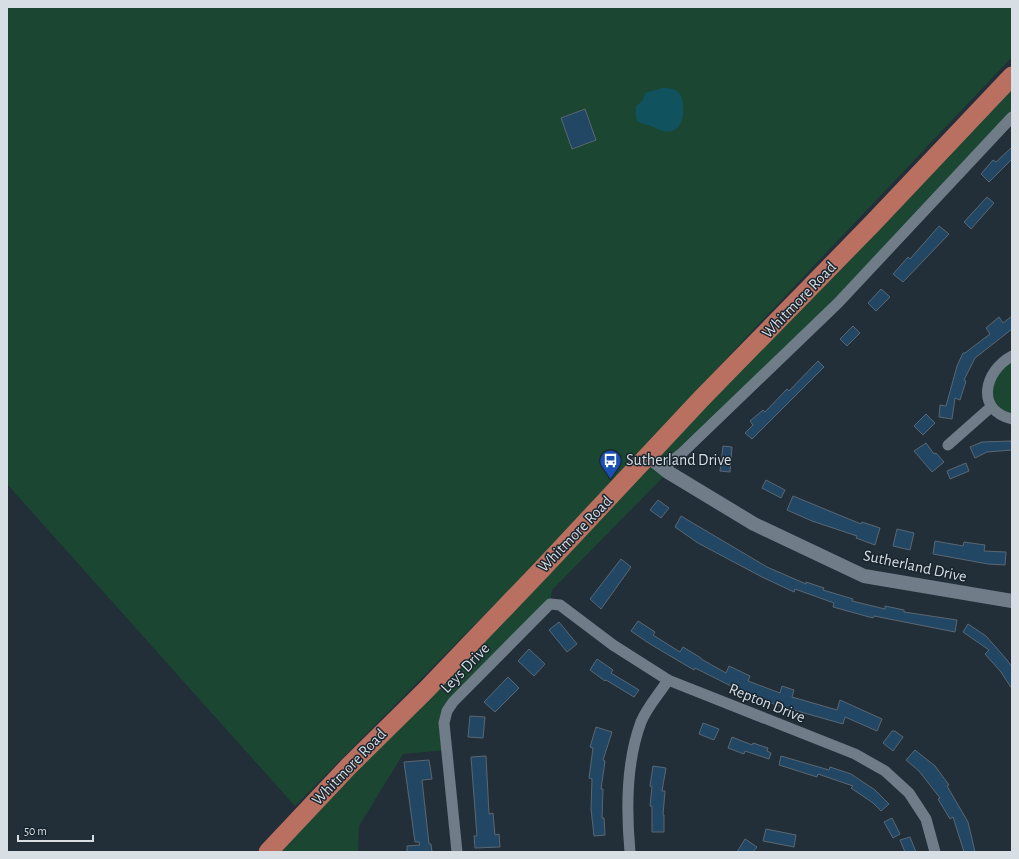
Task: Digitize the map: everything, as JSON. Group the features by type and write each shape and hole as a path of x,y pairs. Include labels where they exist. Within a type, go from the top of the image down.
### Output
{"highway":[{"name":"Whitmore Road","path":"268,852 349,766 426,690 547,564 701,399 872,224 1012,76"}],"street":[{"name":"Whitmore Road","path":"663,468 688,447 838,303 1012,117"},
{"path":"1012,356 996,367 988,386 992,407 995,412 1012,419"},
{"path":"948,445 992,407"},
{"name":"Sutherland Drive","path":"648,456 663,468 754,524 864,576 1012,603"},
{"name":"Leys Drive","path":"457,852 444,724 447,712 453,702 550,604 560,605"},
{"name":"Repton Drive","path":"560,605 613,645 668,680 855,754 885,771 909,793 926,820 936,852"},
{"path":"630,852 627,790 632,755 642,721 668,680"}],"green space":[{"path":"7,7 1012,7 1012,57 752,331 534,567 493,606 295,806 7,484"},
{"path":"1012,76 1012,117 850,290 668,462 662,457 662,455 648,456 668,472 552,590 550,604 447,711 446,750 403,754 359,826 358,852 268,852"},
{"path":"1012,356 1012,419 995,412 991,376"}],"water":[{"path":"662,88 676,90 683,102 682,120 680,125 672,131 662,131 640,123 636,117 636,106 643,100 645,93"}],"building":[{"path":"585,109 596,140 572,149 561,118"},
{"path":"1012,147 1012,159 989,182 981,174 993,160 996,162"},
{"path":"987,197 994,203 971,229 964,222"},
{"path":"939,226 949,234 903,282 893,274 908,257 910,259"},
{"path":"881,289 890,297 876,311 868,303"},
{"path":"1012,316 1012,329 975,358 964,380 966,381 960,400 955,398 952,419 939,417 940,405 946,406 957,366 963,353 990,334 986,328 999,317 1003,323"},
{"path":"853,326 860,333 847,346 840,339"},
{"path":"818,361 824,367 752,439 745,433 753,425 750,421 763,410 765,412 787,389 789,391"},
{"path":"926,414 935,423 923,435 914,426"},
{"path":"1011,441 1012,450 987,452 975,458 970,447 982,442"},
{"path":"926,443 934,454 936,453 944,462 932,472 914,451"},
{"path":"723,446 732,447 730,472 720,471"},
{"path":"966,463 969,471 950,479 947,471"},
{"path":"766,480 785,490 781,498 762,488"},
{"path":"793,496 861,524 862,522 880,528 875,545 856,538 857,536 812,521 787,510"},
{"path":"658,500 669,508 661,518 650,510"},
{"path":"681,516 767,567 806,584 806,582 824,588 823,590 853,599 852,601 885,609 885,606 904,610 904,612 957,620 955,632 874,616 873,618 833,607 834,603 795,589 794,592 698,543 675,527"},
{"path":"897,529 914,533 910,550 893,546"},
{"path":"935,541 963,546 964,542 985,545 984,551 1006,552 1005,565 988,564 933,554"},
{"path":"621,559 631,567 601,609 590,599"},
{"path":"638,621 655,632 653,635 680,652 683,647 726,673 729,666 750,676 748,681 780,693 782,686 794,690 792,697 837,710 840,700 882,719 877,731 845,717 843,724 776,705 743,692 695,668 694,670 631,631"},
{"path":"559,622 577,644 567,652 549,630"},
{"path":"968,624 986,636 1012,667 1012,689 1001,672 985,654 989,650 963,632"},
{"path":"529,649 545,664 534,676 518,661"},
{"path":"597,659 613,670 611,673 639,690 634,697 606,680 605,681 590,670"},
{"path":"508,677 519,688 495,712 484,702"},
{"path":"470,716 485,717 483,738 468,737"},
{"path":"703,723 719,729 714,740 699,734"},
{"path":"596,727 612,732 603,760 605,761 601,789 603,789 602,818 604,818 605,835 594,836 591,809 592,779 589,778 593,748 590,747"},
{"path":"892,731 895,731 903,737 893,751 883,743"},
{"path":"732,737 752,745 753,743 768,748 767,751 771,753 769,759 745,751 744,754 728,748"},
{"path":"915,750 935,766 949,785 947,786 968,822 975,852 964,852 953,817 950,819 938,799 940,798 919,771 906,760"},
{"path":"486,756 489,814 493,813 495,835 499,834 500,847 475,848 474,836 477,836 471,757"},
{"path":"781,756 829,770 830,767 851,774 875,790 889,804 881,811 873,803 851,788 853,786 818,774 817,777 779,765"},
{"path":"429,760 432,779 422,780 429,844 431,844 432,852 407,852 407,846 420,845 419,842 415,842 404,762"},
{"path":"653,766 666,768 662,791 665,791 663,815 664,832 652,832 652,806 650,806 652,787 650,786"},
{"path":"892,818 900,834 893,838 884,822"},
{"path":"766,829 796,835 794,847 763,841"},
{"path":"910,837 916,852 905,852 900,840"},
{"path":"745,839 757,847 753,852 737,852"}],"place":[{"name":"Sutherland Drive","path":"610,480"}]}
